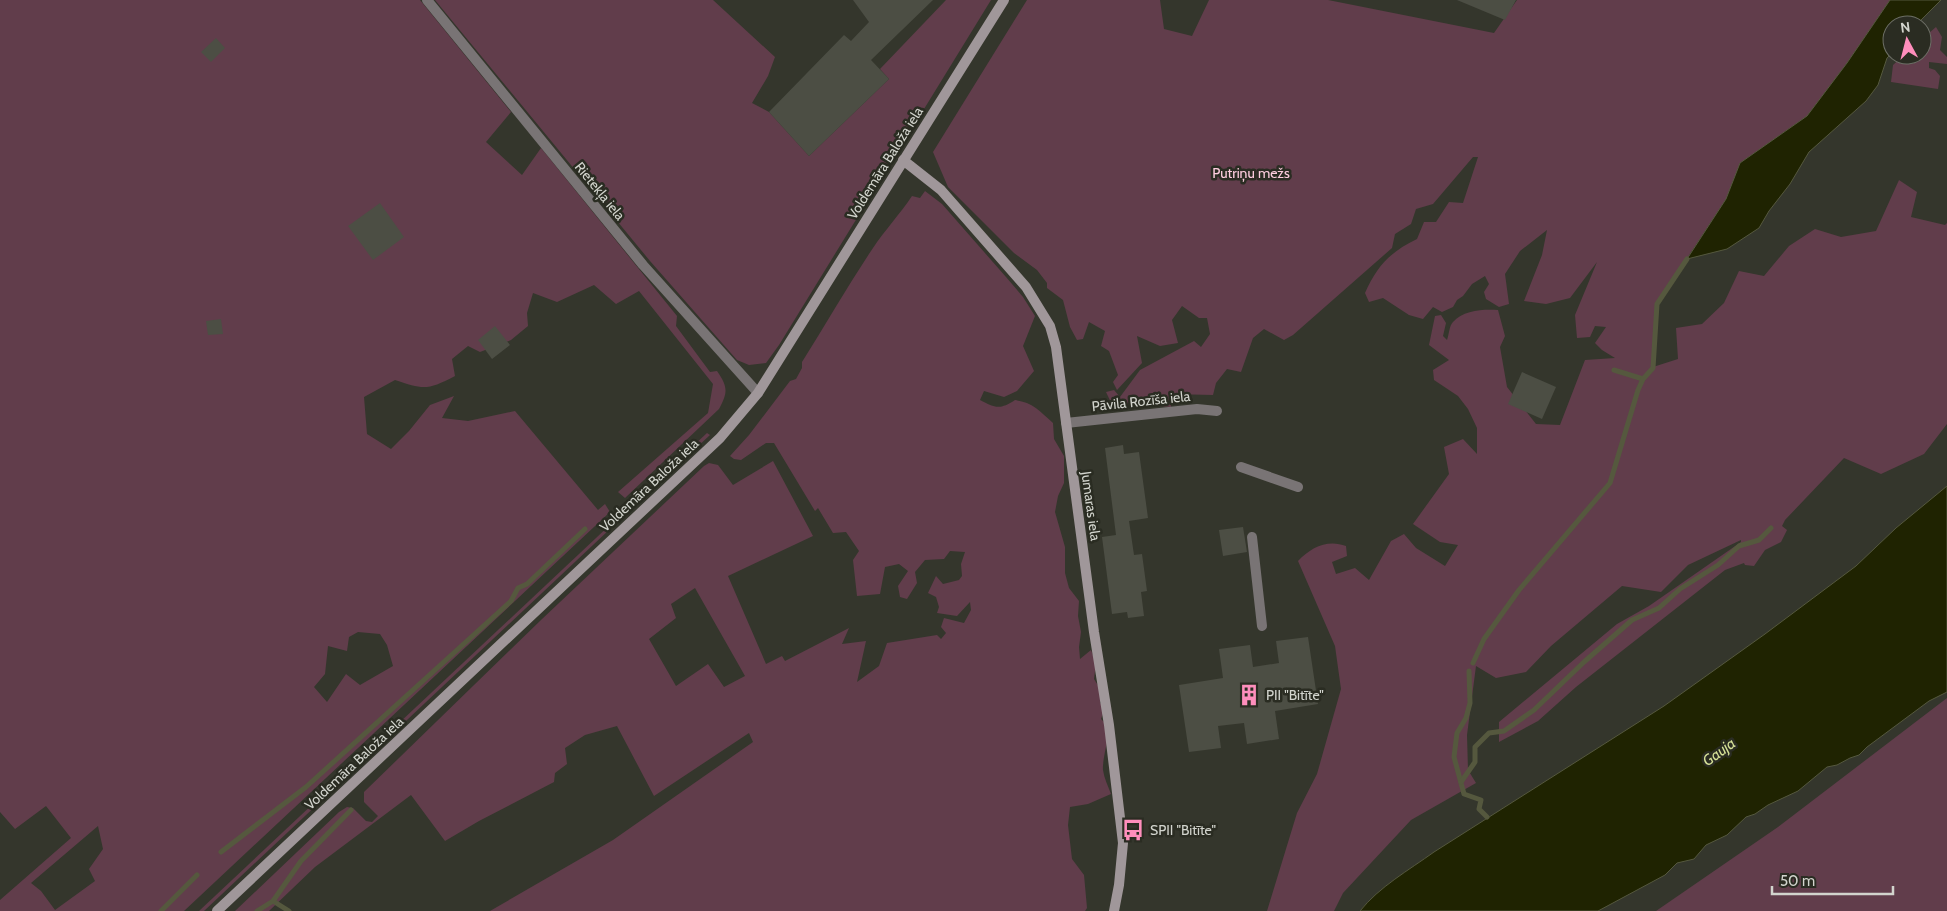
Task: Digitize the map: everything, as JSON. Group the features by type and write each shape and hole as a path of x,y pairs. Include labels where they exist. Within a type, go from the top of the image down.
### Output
{"main road":[{"name":"Voldemāra Baloža iela","path":"217,911 720,438 758,393 1004,0"},
{"name":"Jumaras iela","path":"903,160 941,190 1026,286 1050,326 1056,347 1094,632 1109,725 1123,843 1119,885 1114,911"}],"street":[{"name":"Rietekļa iela","path":"427,0 643,265 758,393"},
{"name":"Pāvila Rozīša iela","path":"1066,423 1197,409 1218,412"},
{"path":"1241,467 1298,487"},
{"path":"1252,537 1262,626"}],"green space":[{"path":"0,0 420,0 511,112 486,142 522,175 541,148 677,316 676,326 710,372 717,371 726,390 719,409 625,498 618,492 708,413 713,384 639,291 616,304 594,285 557,302 533,293 527,313 528,326 511,340 480,352 468,346 452,359 455,376 426,387 413,386 395,380 364,397 367,434 391,449 409,431 430,405 454,396 442,418 468,421 515,411 598,510 605,504 610,512 184,911 0,911 0,900 71,838 46,806 15,829 0,812","holes":["358,632 380,634 387,645 393,666 360,685 346,674 327,702 314,687 325,674 328,646 347,651 349,637","98,826 103,849 89,869 95,881 55,910 41,891 31,883"]},
{"path":"435,0 713,0 775,57 768,76 752,103 769,112 809,156 889,79 880,69 946,0 991,0 779,345 766,363 749,365 737,360 650,261"},
{"name":"Putriņu mežs","path":"1027,0 1160,0 1164,29 1192,36 1209,0 1328,0 1494,33 1517,0 1890,0 1847,63 1807,116 1740,163 1726,199 1657,304 1653,367 1678,359 1676,328 1702,324 1724,303 1739,271 1764,276 1789,246 1815,229 1841,237 1876,231 1899,180 1917,192 1911,217 1945,225 1947,223 1947,424 1924,454 1881,474 1844,458 1785,520 1782,526 1787,530 1781,542 1765,550 1754,566 1745,565 1744,563 1725,570 1576,687 1538,721 1499,742 1499,722 1617,624 1649,606 1741,542 1741,540 1688,565 1661,592 1622,586 1551,646 1526,672 1496,678 1476,666 1467,735 1468,770 1476,783 1411,820 1343,893 1334,911 1267,911 1297,813 1317,774 1341,689 1335,646 1298,561 1314,548 1326,544 1339,544 1346,546 1347,556 1332,562 1336,574 1355,568 1369,580 1391,541 1404,534 1416,548 1445,566 1458,545 1440,542 1413,524 1449,474 1444,447 1463,439 1477,454 1477,428 1468,409 1458,396 1434,380 1433,370 1449,360 1429,345 1435,316 1441,315 1446,323 1443,336 1447,340 1452,324 1462,315 1480,310 1498,310 1505,336 1500,347 1507,387 1536,424 1560,425 1585,360 1615,358 1595,343 1606,327 1595,326 1590,337 1577,338 1575,315 1597,262 1570,298 1546,304 1524,301 1542,255 1547,230 1520,251 1505,274 1509,304 1499,307 1486,299 1484,292 1489,284 1485,276 1472,284 1453,307 1442,312 1433,307 1423,319 1409,315 1383,298 1369,302 1365,293 1374,275 1385,261 1399,249 1417,239 1424,222 1436,222 1449,202 1463,203 1478,157 1473,157 1433,204 1416,209 1411,224 1395,234 1392,248 1293,335 1284,340 1264,329 1253,338 1241,372 1227,369 1216,383 1213,395 1171,394 1171,407 1129,403 1114,409 1106,392 1114,390 1120,397 1140,370 1194,341 1201,347 1210,334 1207,318 1199,318 1182,306 1172,320 1178,343 1160,346 1137,336 1142,363 1117,390 1113,382 1118,375 1109,351 1101,346 1105,331 1089,322 1083,339 1077,340 1070,327 1063,300 1047,288 1047,283 1037,270 1014,253 948,187 933,152"},
{"path":"1936,27 1942,37 1940,50 1947,57 1947,64 1932,62 1932,30"},
{"path":"1893,65 1929,65 1929,68 1935,70 1940,76 1938,89 1891,82"},
{"path":"925,191 942,204 1023,297 1035,316 1023,346 1034,371 1017,391 1004,397 984,391 980,400 990,405 1001,407 1015,400 1036,408 1053,423 1054,439 1064,456 1064,483 1058,496 1055,512 1065,547 1065,573 1069,588 1079,601 1080,659 1091,650 1096,663 1094,679 1102,692 1100,703 1106,705 1101,719 1111,729 1103,770 1111,794 1088,804 1070,807 1068,825 1072,859 1084,875 1087,908 1085,911 490,911 613,840 753,742 749,733 654,796 617,726 585,735 565,748 567,764 555,773 554,782 445,841 411,795 315,867 269,911 235,911 339,812 347,807 353,808 366,821 372,822 378,816 364,802 364,792 541,620 709,463 718,465 733,485 773,461 813,536 728,576 766,664 782,656 785,661 849,628 842,644 866,641 857,682 879,666 887,643 937,635 941,639 946,633 941,627 944,618 964,623 971,610 970,602 957,616 937,613 939,607 936,597 928,593 936,576 943,584 959,580 962,576 961,564 965,552 950,551 944,559 925,560 915,572 917,583 907,599 900,597 898,586 908,571 899,564 885,567 880,594 857,596 853,560 859,551 846,532 833,533 818,508 815,511 774,443 766,443 741,460 730,456 749,435 790,381 796,379 802,368 802,362 878,241 912,196 920,198","holes":["695,588 745,676 724,687 708,664 676,686 649,639 676,618 671,604"]},
{"path":"707,433 710,435 638,502 633,502"},
{"path":"613,522 610,529 204,911 199,911"},
{"path":"1947,698 1947,911 1656,911 1778,827"}],"water":[{"path":"1890,0 1941,0 1926,15 1882,15 1882,65 1885,65 1878,85 1866,101 1809,152 1790,184 1769,211 1759,228 1727,249 1687,259 1726,199 1740,163 1807,116 1847,63"},
{"name":"Gauja","path":"1947,486 1947,692 1929,701 1859,755 1837,765 1827,767 1798,791 1746,817 1727,835 1706,845 1694,859 1677,863 1665,875 1598,911 1360,911 1376,894 1434,852 1664,706 1765,634 1856,566 1896,528"}],"building":[{"path":"853,0 933,0 871,60 889,79 809,156 769,112 844,35 851,41 869,22"},
{"path":"1457,0 1516,0 1505,20"},
{"path":"216,38 225,48 211,62 201,52"},
{"path":"380,203 404,237 373,260 348,226"},
{"path":"221,319 223,334 208,335 206,321"},
{"path":"495,326 510,345 492,359 478,340"},
{"path":"1522,372 1556,387 1542,419 1508,404"},
{"path":"1123,445 1124,454 1139,452 1148,518 1129,521 1134,555 1142,554 1147,591 1141,592 1144,616 1128,618 1127,612 1112,614 1102,537 1116,535 1105,448"},
{"path":"1243,527 1247,552 1223,556 1219,530"},
{"name":"PII \"Bitīte\"","path":"1308,637 1318,704 1275,711 1279,739 1247,744 1244,723 1218,726 1221,748 1189,752 1179,685 1223,678 1219,649 1250,645 1253,667 1279,663 1276,641"}],"waterway":[{"path":"1473,663 1484,639 1519,590 1610,483 1638,390 1643,379 1653,368 1657,304 1687,259"},
{"path":"1614,370 1643,379"},
{"path":"1461,782 1475,762 1475,747 1489,733 1504,731 1534,710 1584,662 1632,620 1659,608 1680,589 1718,565 1739,546 1759,540 1771,528"},
{"path":"221,852 306,787 511,601 518,588 527,584 585,529"},
{"path":"1469,671 1470,703 1466,718 1457,733 1454,757 1464,794 1481,800 1479,809 1487,817"},
{"path":"257,911 273,901 301,861 351,810"},
{"path":"161,911 197,875"},
{"path":"273,901 289,911"}],"place":[{"name":"PII \"Bitīte\"","path":"1249,695"},
{"name":"SPII \"Bitīte\"","path":"1133,830"}]}
